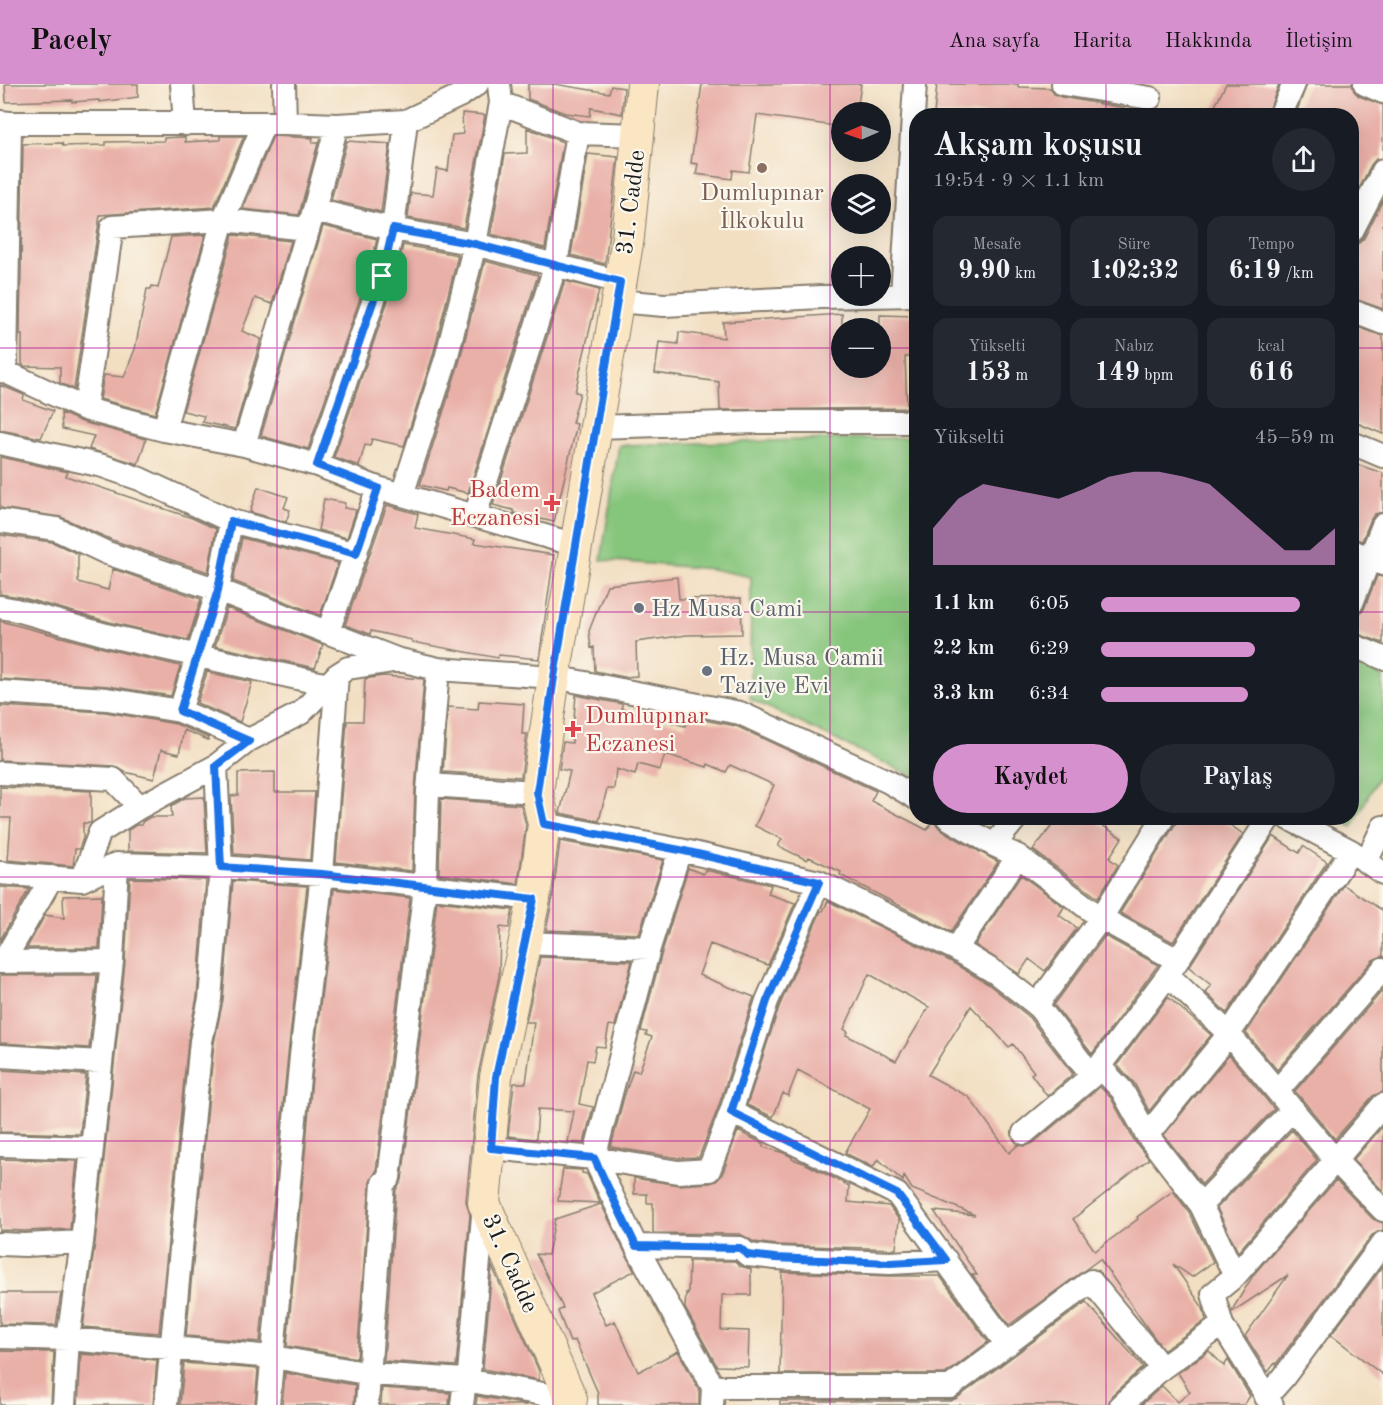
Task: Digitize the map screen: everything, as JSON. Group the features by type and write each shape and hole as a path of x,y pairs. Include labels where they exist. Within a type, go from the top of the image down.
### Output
{"street":[{"path":"182,84 185,124"},
{"path":"164,430 223,220 274,124 284,84"},
{"path":"477,84 461,95 406,121 337,125 5,122 3,371 85,409 164,430 244,445 317,465 378,488 576,545"},
{"name":"31. Cadde","path":"570,1402 484,1203 496,1077 534,899 544,824 537,792 554,677 628,237 643,84"},
{"path":"914,108 915,84"},
{"path":"1063,84 1151,99"},
{"path":"1284,108 1294,84"},
{"path":"1365,84 1383,92"},
{"path":"402,495 446,359 475,244 500,93 578,133 639,135"},
{"path":"317,465 382,276 393,229 406,121"},
{"path":"244,445 337,125"},
{"path":"475,516 556,264 578,133"},
{"path":"1359,217 1383,171"},
{"path":"85,409 112,227 223,220 311,219 393,229 475,244 556,264 618,292 664,305 909,295"},
{"path":"1359,314 1383,323"},
{"path":"595,427 759,422 909,422"},
{"path":"0,443 103,466 140,479 231,521 356,554"},
{"path":"1359,447 1383,456"},
{"path":"328,632 378,488"},
{"path":"0,521 56,529 106,553 218,590 400,660 438,669 554,677 740,713 889,782 909,794"},
{"path":"180,711 218,590 231,521"},
{"path":"1359,583 1383,525"},
{"path":"0,607 110,636 333,680"},
{"path":"1359,648 1383,658"},
{"path":"82,880 100,832 140,807 216,766 249,741 301,713 348,668 400,660"},
{"path":"367,1405 383,1183 389,1178 424,887 438,669"},
{"path":"268,1405 301,1056 322,874 333,680"},
{"path":"0,692 107,699 180,711 249,741"},
{"path":"166,1405 201,1041 210,999 221,867 216,766"},
{"path":"0,773 113,779 140,807"},
{"path":"429,784 537,792"},
{"path":"544,824 680,850 819,882 956,949 996,973 1037,1005 1095,1071 1122,1090 1147,1135 1201,1205 1235,1276"},
{"path":"960,825 1018,856 1173,968 1335,1160 1383,1210"},
{"path":"994,845 1010,825"},
{"path":"1037,1005 1101,918 1159,825"},
{"path":"1024,1133 1095,1071 1173,968 1265,825"},
{"path":"1301,825 1367,862"},
{"path":"1147,1135 1367,862 1383,827"},
{"path":"680,850 649,948 594,1158 713,1396 950,1387 1091,1281 1162,1368"},
{"path":"956,949 1018,856"},
{"path":"64,1405 68,1340 82,1242 112,961 117,864"},
{"path":"0,873 82,880 117,864 221,867 322,874 534,899"},
{"path":"1,962 52,877"},
{"path":"491,1148 594,1158 678,1172 709,1170 731,1112 767,1001 819,882"},
{"path":"525,943 649,948"},
{"path":"1,962 112,961"},
{"path":"1277,1091 1383,969"},
{"path":"0,1056 100,1062"},
{"path":"1383,1105 1235,1276 1213,1294 1222,1325 1269,1401 1283,1378 1383,1243"},
{"path":"1201,1205 1293,1109"},
{"path":"731,1112 897,1194 1007,1344"},
{"path":"0,1145 92,1148"},
{"path":"462,1405 465,1380 469,1373 484,1203"},
{"path":"0,1244 82,1242"},
{"path":"636,1246 740,1248 748,1255 775,1258 890,1263 946,1260"},
{"path":"1121,1405 1162,1368 1222,1325"},
{"path":"0,1337 68,1340 273,1357 371,1374 465,1380 570,1402"}],"green space":[{"path":"909,437 909,775 750,699 751,577 712,569 601,560 619,445"},
{"path":"1359,665 1383,677 1383,768 1359,814"}],"building":[{"path":"5,84 138,84 138,97 99,102 99,100 72,102 72,100 6,102"},
{"path":"528,84 554,84 609,93 611,86 624,88 622,114 591,108 590,116 565,113 528,99"},
{"path":"702,84 861,84 858,102 831,102 831,125 757,115 749,172 733,170 732,179 696,174 698,164 691,163"},
{"path":"937,84 1018,84 1018,87 1050,88 1054,94 1061,97 1124,108 935,108"},
{"path":"1226,84 1279,84 1270,108 1214,108"},
{"path":"1307,84 1352,84 1359,96 1383,105 1383,158 1376,159 1371,165 1359,189 1359,108 1298,108"},
{"path":"462,113 485,115 464,228 408,218 411,193 433,195 437,169 448,171 452,135 463,134"},
{"path":"527,128 563,142 545,248 491,234 505,154 527,153"},
{"path":"220,136 244,136 214,207 100,215 74,389 60,383 60,367 22,364 22,335 20,335 23,144 106,145 106,142 164,141 164,138 182,137 185,137 185,142 220,140"},
{"path":"273,136 313,138 312,143 318,143 299,215 243,209"},
{"path":"347,141 390,144 381,212 331,200"},
{"path":"588,154 618,157 605,264 571,255"},
{"path":"1383,200 1383,309 1359,300 1359,243 1364,238"},
{"path":"323,226 377,239 369,272 308,449 261,436"},
{"path":"205,235 155,414 100,399 104,375 124,377 135,349 147,289 151,289 152,286 158,288 171,237"},
{"path":"233,235 291,241 272,304 255,298 242,331 261,339 235,429 202,422 204,416 183,411"},
{"path":"403,245 458,255 433,355 404,446 372,439 370,446 365,445 359,466 334,457 395,280"},
{"path":"485,261 538,275 468,493 447,488 446,491 420,485 459,363"},
{"path":"565,281 599,290 575,392 580,393 572,423 577,424 554,522 514,513 513,510 493,505"},
{"path":"842,314 842,318 831,318 831,378 891,378 891,318 880,318 880,315 909,316 909,357 905,357 907,408 720,410 719,382 655,373 659,342 678,344 679,332 724,338 723,322"},
{"path":"1359,327 1383,336 1383,434 1359,424"},
{"path":"0,385 24,395 23,400 53,411 41,438 0,430"},
{"path":"61,413 82,422 146,439 138,464 89,449 94,436 62,429"},
{"path":"0,457 68,472 66,476 192,518 216,529 208,572 112,540 61,517 0,508"},
{"path":"1359,465 1383,473 1383,512 1375,514 1371,519 1362,541 1359,540"},
{"path":"258,487 288,497 284,508 290,510 286,522 250,512"},
{"path":"324,499 345,503 344,508 356,510 347,538 318,530"},
{"path":"387,505 418,514 415,528 475,539 474,543 554,555 539,659 499,655 498,658 412,642 412,640 371,631 370,634 345,625"},
{"path":"0,535 52,542 78,554 78,582 108,590 113,569 201,599 188,640 113,623 20,597 0,594"},
{"path":"242,538 338,563 320,615 233,581"},
{"path":"1377,576 1383,577 1383,643 1359,634 1359,614 1364,609"},
{"path":"677,577 679,599 741,598 742,634 687,635 636,642 637,676 624,677 595,671 594,647 591,648 589,631 607,585"},
{"path":"227,608 323,645 315,668 215,646"},
{"path":"0,621 180,666 171,696 108,686 0,679"},
{"path":"207,672 252,682 240,722 197,703"},
{"path":"383,676 424,679 415,790 412,871 336,862 347,721 363,721 365,679"},
{"path":"576,695 622,704 622,709 685,726 688,717 736,726 876,791 871,801 909,821 909,825 917,825 927,830 930,825 937,825 941,830 998,862 951,932 840,875 841,872 809,857 807,860 778,846 782,839 755,826 774,785 730,765 726,772 708,764 707,767 665,754 660,770 638,764 635,775 616,769 614,789 607,789 599,821 560,813 570,771 559,769 563,742 572,743"},
{"path":"479,701 524,704 522,734 527,734 521,777 443,772 448,707 478,709"},
{"path":"0,706 105,712 176,724 209,738 208,740 184,730 179,754 161,750 154,779 125,772 114,766 0,760"},
{"path":"275,772 275,792 315,792 310,860 234,854 231,796 238,795 238,773"},
{"path":"0,787 91,791 91,823 83,823 83,838 79,849 75,849 73,866 8,860 11,818 0,818"},
{"path":"204,797 207,853 128,851 128,830 136,825 142,825 142,822 150,817 172,817 171,806 185,798"},
{"path":"441,799 521,805 526,825 518,884 439,874"},
{"path":"1053,825 1102,825 1122,838 1109,858 1118,865 1098,898 1033,850"},
{"path":"1175,825 1230,825 1243,834 1173,942 1120,913"},
{"path":"1273,836 1299,853 1303,846 1327,862 1227,1013 1205,992 1211,985 1189,967"},
{"path":"560,841 663,860 639,934 546,930"},
{"path":"688,868 703,874 705,870 771,885 768,894 795,903 768,965 710,944 699,975 754,997 718,1108 699,1157 679,1158 611,1147 633,1070 639,1072 652,1037 646,1035 647,1032 641,1031"},
{"path":"1021,875 1064,907 1059,915 1077,928 1045,971 1029,959 1019,974 975,945"},
{"path":"130,878 206,880 197,997 188,1040 159,1333 83,1327 95,1243 125,962"},
{"path":"233,881 307,886 260,1342 186,1336 214,1043 223,1000"},
{"path":"1344,885 1383,911 1383,956 1373,960 1277,1070 1246,1033"},
{"path":"0,887 29,889 0,940"},
{"path":"334,889 410,898 376,1171 370,1182 357,1358 287,1346 314,1057"},
{"path":"102,895 99,948 27,948 45,915 64,918 63,896"},
{"path":"437,901 513,910 509,928 500,927 499,976 478,1075 466,1201 470,1215 456,1366 384,1361 396,1190 402,1180"},
{"path":"828,901 950,961 988,984 1027,1015 1073,1074 1047,1096 1031,1074 1034,1072 1013,1044 1009,1047 971,1006 928,1075 969,1097 1009,1153 1018,1145 1026,1146 1033,1143 1100,1087 1111,1098 1135,1142 1149,1159 1073,1219 1095,1251 1173,1191 1189,1212 1213,1262 1192,1277 1173,1264 1203,1308 1206,1320 1164,1350 1100,1259 1009,1325 972,1275 977,1275 934,1211 975,1215 912,1189 904,1176 903,1181 878,1159 873,1167 845,1153 870,1109 798,1070 788,1096 783,1093 773,1117 747,1105 779,1007 821,911","holes":["869,974 929,1007 896,1061 846,1035 848,1032 844,1029"]},
{"path":"1105,936 1158,965 1092,1054 1054,1005"},
{"path":"540,957 632,961 615,1026 609,1025 605,1047 596,1046 593,1061 587,1060 579,1104 593,1107 584,1143 568,1142 574,1111 538,1109 536,1139 508,1136 514,1083 526,1083 534,1022 526,1022"},
{"path":"0,975 97,975 89,1048 0,1043"},
{"path":"1383,990 1383,1092 1373,1096 1335,1139 1295,1091"},
{"path":"1168,997 1211,1035 1149,1111 1134,1083 1117,1065"},
{"path":"1229,1055 1274,1109 1202,1184 1164,1135"},
{"path":"0,1070 86,1075 80,1134 0,1132"},
{"path":"1383,1126 1383,1191 1353,1160"},
{"path":"1292,1130 1317,1160 1238,1252 1217,1208"},
{"path":"738,1131 764,1144 763,1147 784,1153 849,1186 848,1202 889,1206 899,1220 896,1249 776,1245 754,1242 740,1234 653,1233 653,1203 647,1203 647,1194 634,1194 634,1178 679,1185 716,1181 722,1175"},
{"path":"0,1159 77,1161 70,1229 0,1230"},
{"path":"563,1169 582,1170 582,1173 587,1174 600,1203 558,1201"},
{"path":"1336,1180 1373,1219 1383,1223 1383,1230 1372,1235 1268,1372 1245,1336 1288,1275 1232,1312 1232,1310 1254,1274"},
{"path":"601,1204 634,1271 591,1293 606,1325 615,1321 638,1372 678,1351 699,1390 699,1405 598,1405 598,1393 575,1340 570,1342 558,1311 563,1308 536,1254 548,1255 555,1219"},
{"path":"689,1261 735,1261 740,1266 751,1269 751,1295 722,1295 721,1330 749,1331 748,1367 717,1366 685,1308 686,1293 688,1294"},
{"path":"492,1266 539,1371 539,1380 483,1369"},
{"path":"1383,1266 1383,1375 1331,1335"},
{"path":"782,1272 940,1276 988,1342 945,1374 780,1374"},
{"path":"0,1293 61,1293 56,1325 0,1324"},
{"path":"1086,1302 1143,1367 1112,1395 1108,1405 780,1405 780,1401 950,1401"},
{"path":"0,1351 54,1352 51,1405 0,1405"},
{"path":"1209,1351 1224,1366 1228,1360 1250,1396 1244,1405 1141,1405 1162,1386 1178,1402 1190,1392 1178,1373"},
{"path":"81,1354 157,1360 153,1405 78,1405"},
{"path":"184,1363 258,1369 255,1405 180,1405"},
{"path":"285,1373 355,1385 354,1405 282,1405"},
{"path":"382,1388 450,1393 449,1405 381,1405"},
{"path":"477,1396 528,1405 476,1405"}],"place":[{"name":"Dumlupınar İlkokulu","path":"762,168"},
{"name":"Badem Eczanesi","path":"552,503"},
{"name":"Hz Musa Cami","path":"639,608"},
{"name":"Hz. Musa Camii Taziye Evi","path":"707,671"},
{"name":"Dumlupınar Eczanesi","path":"573,729"}],"route":[{"path":"393,229 475,244 620,282 537,792 544,824 680,850 819,882 767,1001 731,1112 897,1194 946,1260 890,1263 775,1258 748,1255 740,1248 636,1246 594,1158 491,1148 496,1077 534,899 322,874 221,867 216,766 249,741 180,711 218,590 231,521 356,554 378,488 317,465 382,276 393,229"}]}
